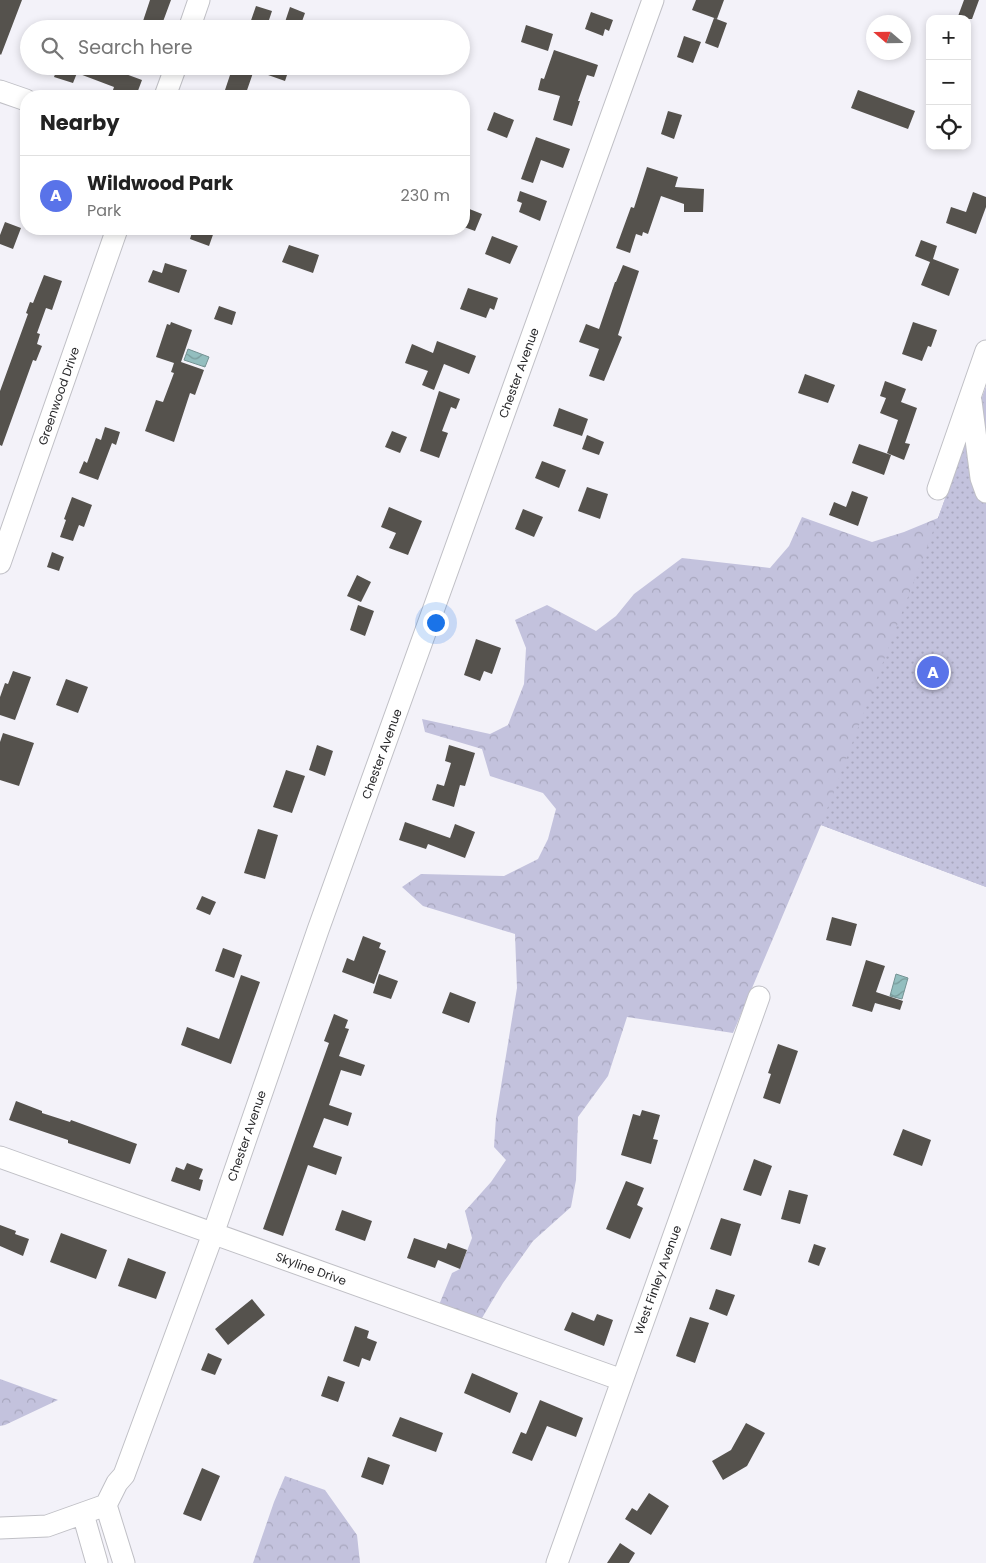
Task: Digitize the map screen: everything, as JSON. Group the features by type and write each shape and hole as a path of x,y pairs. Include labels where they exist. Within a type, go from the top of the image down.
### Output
{"street":[{"path":"192,20 200,0"},
{"name":"Chester Avenue","path":"106,1504 124,1474 213,1234 318,930 653,0"},
{"path":"167,90 173,75"},
{"path":"0,91 20,98"},
{"name":"Greenwood Drive","path":"0,562 116,235"},
{"path":"938,490 986,351"},
{"path":"971,396 981,478 986,492"},
{"name":"West Finley Avenue","path":"558,1563 759,997"},
{"name":"Skyline Drive","path":"0,1157 622,1380"},
{"path":"0,1528 47,1526 106,1504 124,1563"},
{"path":"83,1514 97,1563"}],"green space":[{"path":"986,387 986,887 821,825 733,1033 627,1017 608,1076 578,1117 576,1180 571,1207 533,1241 503,1283 479,1323 437,1310 452,1273 460,1269 472,1238 465,1211 491,1182 506,1160 494,1147 496,1117 517,988 515,934 423,906 402,887 421,874 504,876 538,859 548,839 556,809 543,793 490,776 482,749 425,732 422,719 490,734 508,725 524,684 526,648 515,620 547,605 596,631 616,616 634,594 682,558 770,568 789,546 802,517 872,542 904,532 938,518"},
{"path":"986,387 986,887 821,825"},
{"path":"0,1379 58,1400 0,1426"},
{"path":"285,1476 325,1490 357,1535 360,1563 253,1563"}],"water":[{"path":"188,349 209,357 205,367 184,360"},
{"path":"896,974 908,978 902,999 890,996"}],"building":[{"path":"0,0 22,0 1,55 0,54"},
{"path":"150,0 171,0 164,20 143,20"},
{"path":"696,0 724,0 717,19 692,10"},
{"path":"964,0 979,0 972,19 971,15 958,15"},
{"path":"256,6 272,11 269,20 251,20"},
{"path":"290,7 305,13 302,20 286,20"},
{"path":"591,12 613,20 609,31 605,29 603,36 585,29"},
{"path":"714,18 727,23 718,48 705,43"},
{"path":"526,25 553,34 548,51 521,42"},
{"path":"684,36 701,42 693,63 677,57"},
{"path":"554,50 598,65 594,77 587,75 572,126 553,120 560,96 538,90 541,78 544,79"},
{"path":"55,75 76,75 73,83 54,77"},
{"path":"82,75 128,75 142,80 138,90 113,90 114,87"},
{"path":"230,75 252,75 247,90 225,90"},
{"path":"268,75 287,75 285,81"},
{"path":"858,90 915,111 908,129 851,108"},
{"path":"668,111 682,115 674,139 661,134"},
{"path":"494,112 514,120 507,138 487,130"},
{"path":"536,137 570,149 563,168 541,160 533,183 521,179"},
{"path":"647,167 678,177 675,187 704,189 703,212 684,212 684,204 661,196 648,234 643,232 642,236 636,234 630,253 616,248 631,207 634,208"},
{"path":"520,191 547,201 540,221 519,212 522,203 517,201"},
{"path":"973,192 986,197 986,207 976,234 946,223 951,207 966,212"},
{"path":"470,209 482,214 475,231 470,229"},
{"path":"5,222 20,228 13,249 0,244 0,235"},
{"path":"191,235 213,235 209,246 190,239"},
{"path":"492,236 518,246 510,264 485,254"},
{"path":"921,240 937,246 933,259 959,269 949,296 921,285 930,262 915,256"},
{"path":"289,245 319,255 313,273 282,262"},
{"path":"165,263 187,270 179,293 148,282 153,270 162,273"},
{"path":"623,265 639,271 618,335 622,337 604,381 589,376 599,349 579,342 586,324 599,329 615,282"},
{"path":"44,275 62,281 52,310 46,308 37,333 40,334 37,344 42,346 36,361 33,360 2,446 0,445 0,391 28,314 26,313 30,302 33,303"},
{"path":"468,288 498,298 494,310 490,308 486,318 460,309"},
{"path":"219,306 236,312 232,325 214,319"},
{"path":"171,322 192,330 181,362 204,370 195,395 190,393 174,442 145,431 156,400 163,402 174,373 171,372 174,363 156,357 167,324 170,325"},
{"path":"913,322 937,330 931,347 928,346 922,361 902,354"},
{"path":"437,341 476,356 469,374 444,364 434,390 422,385 428,371 405,363 412,344 433,353"},
{"path":"805,374 835,385 828,403 798,393"},
{"path":"885,381 906,389 901,402 917,408 905,443 910,444 904,460 887,453 898,420 880,413 886,398 880,396"},
{"path":"439,391 460,399 456,409 451,407 442,431 448,433 439,458 420,451"},
{"path":"559,408 588,419 582,436 553,426"},
{"path":"105,427 120,432 116,445 112,443 98,480 79,473 84,461 87,463 96,438 101,440"},
{"path":"392,431 407,437 400,453 385,447"},
{"path":"587,435 604,442 599,455 582,449"},
{"path":"859,444 891,455 884,475 852,463"},
{"path":"542,461 566,470 559,488 535,478"},
{"path":"587,487 608,494 600,519 578,511"},
{"path":"852,491 868,497 858,526 829,515 834,502 846,507"},
{"path":"72,497 92,505 84,527 79,525 73,541 60,537"},
{"path":"389,507 422,521 408,555 389,548 396,533 381,527"},
{"path":"523,509 543,517 534,537 515,529"},
{"path":"52,552 64,557 59,571 47,567"},
{"path":"357,575 371,582 361,602 347,596"},
{"path":"358,605 374,611 365,636 350,630"},
{"path":"476,639 501,648 492,674 484,671 480,681 464,675"},
{"path":"13,671 31,677 15,720 0,715 0,697 5,683 8,684"},
{"path":"66,679 88,687 78,713 56,705"},
{"path":"3,733 34,743 19,786 0,780 0,742"},
{"path":"317,745 333,751 325,776 309,770"},
{"path":"449,745 475,753 465,786 460,785 454,807 432,800 437,784 444,786 451,763 445,761"},
{"path":"286,770 305,776 292,813 273,807"},
{"path":"405,822 450,838 455,824 475,832 465,858 428,844 426,849 399,840"},
{"path":"258,829 278,835 265,879 244,873"},
{"path":"202,896 216,902 210,915 196,909"},
{"path":"832,917 857,924 851,946 826,940"},
{"path":"363,936 381,943 379,948 386,951 374,984 342,972 347,958 354,961"},
{"path":"223,948 242,955 234,978 215,971"},
{"path":"866,960 885,966 876,992 903,1001 900,1010 875,1003 872,1012 852,1006"},
{"path":"379,974 398,981 391,999 373,993"},
{"path":"241,975 260,982 231,1064 181,1045 187,1027 219,1039"},
{"path":"450,992 476,1002 469,1023 442,1013"},
{"path":"334,1014 348,1020 345,1028 349,1029 339,1056 365,1065 361,1076 341,1070 329,1105 352,1113 348,1126 324,1118 313,1147 342,1157 336,1175 308,1165 283,1236 263,1229 329,1043 324,1041"},
{"path":"778,1044 798,1051 780,1104 763,1098 771,1074 768,1073"},
{"path":"16,1101 42,1111 42,1113 70,1122 71,1120 137,1144 130,1164 9,1120"},
{"path":"642,1110 660,1115 653,1139 658,1140 651,1164 621,1155 633,1114 640,1116"},
{"path":"903,1129 931,1140 922,1166 893,1155"},
{"path":"754,1159 772,1166 761,1196 743,1190"},
{"path":"187,1163 203,1169 199,1179 203,1180 200,1191 171,1181 176,1167 184,1170"},
{"path":"626,1181 644,1188 637,1205 643,1208 630,1239 606,1229"},
{"path":"789,1190 808,1195 800,1224 781,1219"},
{"path":"342,1210 372,1221 365,1241 335,1230"},
{"path":"721,1218 741,1224 731,1256 710,1249"},
{"path":"0,1225 16,1231 15,1234 29,1239 23,1256 0,1246"},
{"path":"61,1233 107,1250 96,1279 50,1262"},
{"path":"414,1238 446,1249 448,1243 467,1250 460,1269 438,1260 435,1268 407,1258"},
{"path":"814,1244 826,1248 819,1266 808,1262"},
{"path":"128,1258 166,1272 156,1299 118,1286"},
{"path":"716,1289 735,1295 727,1316 709,1309"},
{"path":"252,1299 265,1315 228,1345 215,1329"},
{"path":"572,1312 594,1321 597,1314 613,1320 604,1346 564,1330"},
{"path":"690,1317 709,1323 695,1363 676,1356"},
{"path":"355,1326 369,1331 367,1338 377,1342 370,1361 362,1358 359,1367 343,1361"},
{"path":"208,1353 222,1359 215,1375 201,1370"},
{"path":"472,1373 518,1393 510,1413 464,1393"},
{"path":"328,1376 345,1382 338,1402 321,1396"},
{"path":"540,1400 583,1418 576,1437 547,1426 532,1461 512,1453 521,1432 526,1434"},
{"path":"400,1417 443,1433 436,1452 392,1436"},
{"path":"746,1423 765,1433 747,1466 723,1480 712,1461 731,1450"},
{"path":"368,1457 390,1465 383,1485 361,1477"},
{"path":"202,1468 220,1476 201,1521 183,1514"},
{"path":"649,1493 669,1506 651,1535 625,1519 632,1508 637,1511"},
{"path":"620,1543 635,1553 629,1563 607,1563"}],"place":[{"name":"Wildwood Park","path":"933,672"}]}
